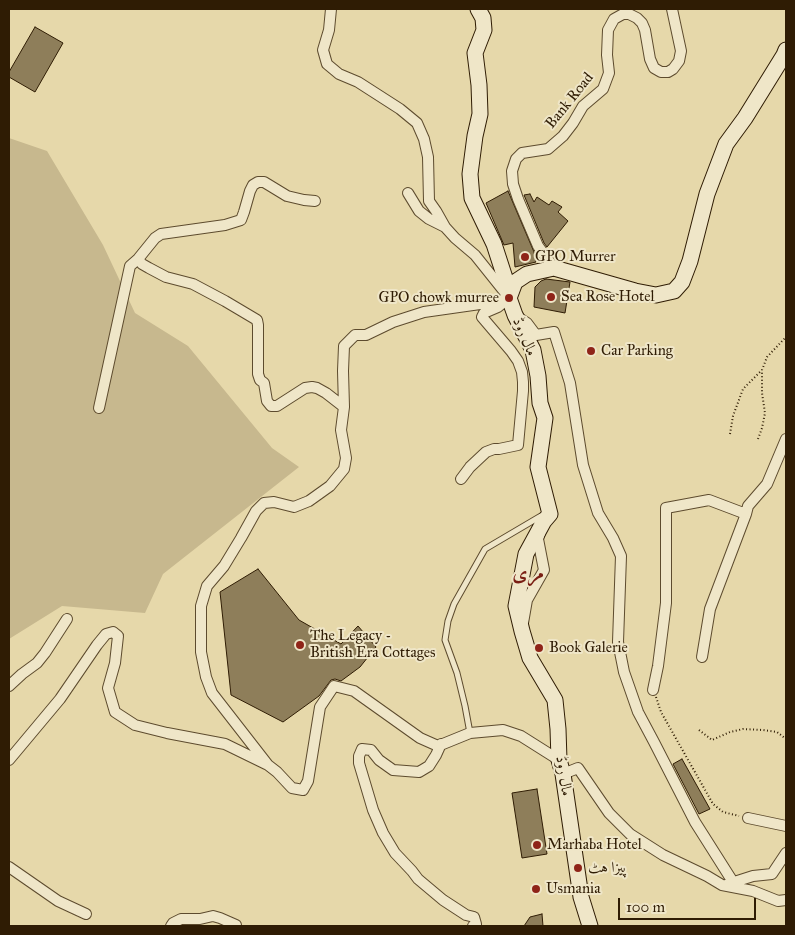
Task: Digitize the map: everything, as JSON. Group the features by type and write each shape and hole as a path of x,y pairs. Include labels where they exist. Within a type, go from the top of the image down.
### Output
{"main road":[{"name":"مال روڈ","path":"478,9 483,18 484,30 475,53 480,114 470,174 472,198 494,244 515,315 533,350 538,376 540,403 545,418 538,467 547,517 526,554 516,606 530,658 554,700 561,767 582,898 590,926"},
{"path":"509,298 515,282 527,274 554,268 635,291 656,295 674,291 682,282 690,261 707,194 726,144 745,118 786,50"}],"street":[{"path":"331,9 329,30 323,50 327,64 339,74 358,82 400,109 417,123 424,139 428,157 429,201 445,227 475,255 509,298"},
{"name":"Bank Road","path":"554,268 538,246 518,199 513,184 512,171 516,159 522,153 548,149 573,123 583,106 603,88 609,73 608,30 614,19 623,14 629,14 637,18 645,30 650,58 654,68 661,72 668,72 673,69 679,61 682,51 672,9"},
{"path":"99,408 130,266 155,238 161,234 225,226 241,220 250,191 253,185 258,182 264,182 287,196 315,201"},
{"path":"408,193 419,211 429,220 445,227"},
{"path":"138,259 142,264 166,277 193,284 257,320 258,374 260,380 264,383 267,401 271,406 277,406 305,388 312,386 326,393 344,407"},
{"path":"268,765 212,693 206,677 201,652 201,606 207,586 224,566 256,511 264,503 274,502 294,506 309,501 330,486 344,469 346,458 341,430 344,407 344,346 355,335 366,335 393,322 424,312 494,302 509,298"},
{"path":"461,479 470,467 486,452 518,445 523,391 522,372 518,361 511,351 482,318 484,313 502,305 509,298"},
{"path":"515,315 527,322 536,335 554,332 570,383 583,465 598,513 621,556 618,642 624,672 638,712 695,822 733,882"},
{"path":"702,657 710,609 748,506 767,484 786,439"},
{"path":"653,690 666,603 666,508 709,500 746,514"},
{"name":"مال روڈ","path":"522,631 526,600 544,570 538,539 547,517"},
{"path":"9,686 37,663 67,619"},
{"path":"9,760 60,699 97,645 106,634 113,632 118,636 108,688 115,712 135,725 224,744 268,765 292,788 303,790 308,781 320,707 334,686 354,690 420,738 438,746 470,733 503,730 521,736 561,767 578,768 609,813 630,834 663,855 722,885 752,891 778,901 786,900"},
{"path":"441,744 429,766 419,772 393,770 379,760 371,750 362,749 359,756 360,763 373,810 383,833 395,853 418,879 443,900 466,915 474,917 476,924 473,926"},
{"path":"748,818 786,826"},
{"path":"722,885 753,876 772,874 786,853"},
{"path":"9,867 58,901 86,914"},
{"path":"171,926 181,919 200,919 213,916 236,925"}],"lane":[{"path":"470,733 458,673 446,640 448,621 454,604 485,549 542,515 547,517"}],"path":[{"path":"730,434 733,416 743,390 762,370 767,358 786,336"},
{"path":"758,439 765,413 762,393 762,370"},
{"path":"653,690 662,712 713,804 723,812 748,818"},
{"path":"699,730 712,740 730,732 743,729 777,732 786,739"}],"shaded area":[{"path":"9,138 47,151 103,245 135,313 188,346 272,448 299,467 163,574 145,613 62,606 9,639"}],"building":[{"path":"35,27 63,43 35,92 9,77 9,72"},
{"path":"508,191 534,252 536,262 515,267 513,243 504,245 486,203"},
{"path":"530,194 534,202 537,197 549,205 552,201 562,207 558,212 568,221 547,247 524,195"},
{"name":"Sea Rose Hotel","path":"546,279 570,282 565,313 534,307 535,287"},
{"name":"The Legacy - British Era Cottages","path":"258,569 299,620 341,644 358,626 376,647 360,667 341,681 331,680 319,696 283,722 231,695 220,592"},
{"path":"682,759 710,809 699,814 673,764"},
{"path":"537,789 547,854 522,858 512,793"},
{"path":"542,914 543,926 524,926 530,917"}],"place":[{"name":"GPO Murrer","path":"525,257"},
{"name":"Sea Rose Hotel","path":"551,297"},
{"name":"GPO chowk murree","path":"509,298"},
{"name":"Car Parking","path":"591,351"},
{"name":"The Legacy - British Era Cottages","path":"300,645"},
{"name":"Book Galerie","path":"539,648"},
{"name":"Marhaba Hotel","path":"537,845"},
{"name":"پیزا ہٹ","path":"578,868"},
{"name":"Usmania","path":"536,889"}],"district":[{"name":"مری","path":"528,574"}]}
